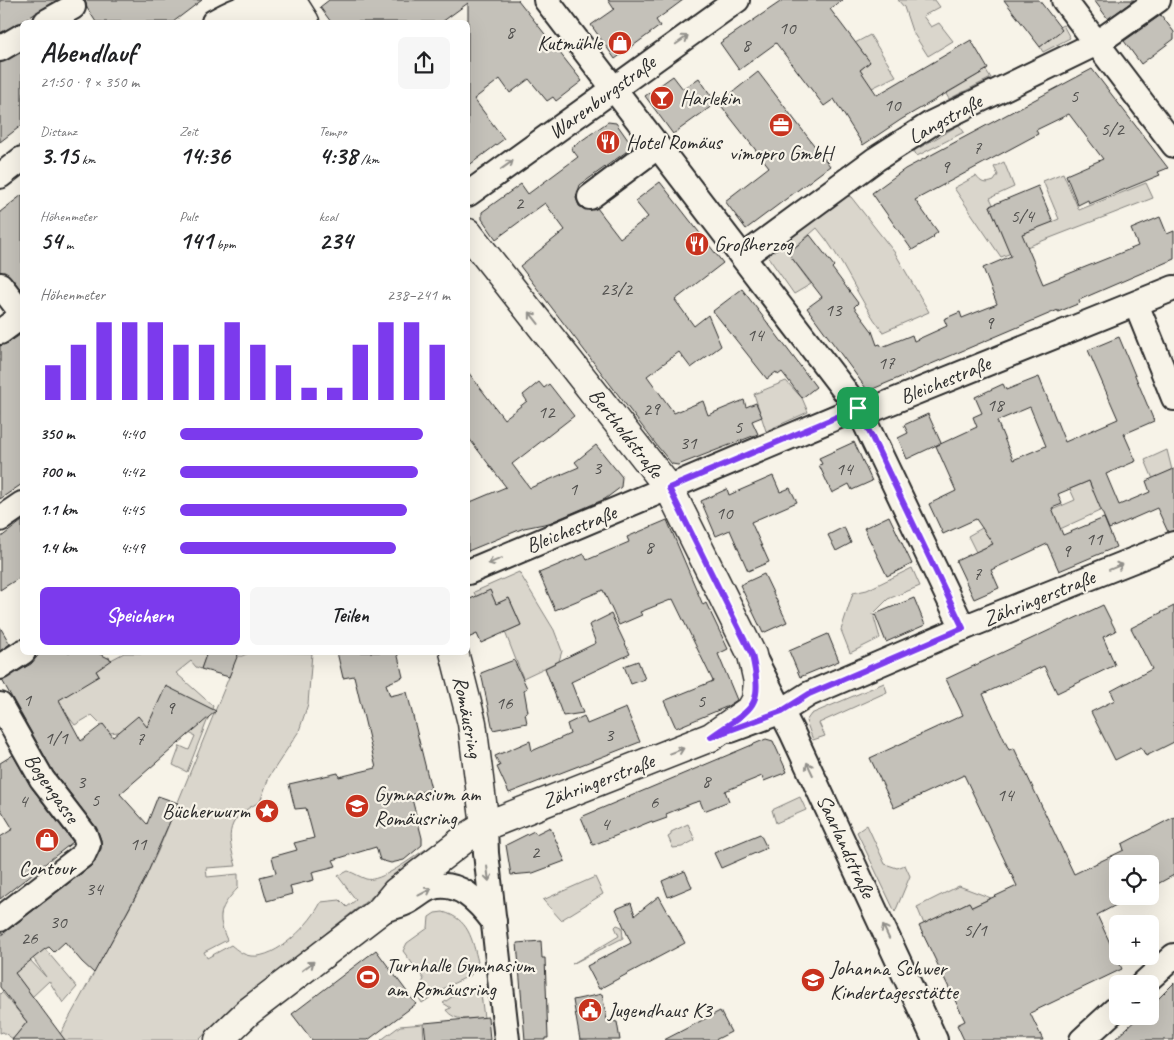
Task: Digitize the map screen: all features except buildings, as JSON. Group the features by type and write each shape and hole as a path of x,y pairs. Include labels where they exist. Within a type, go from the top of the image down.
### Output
{"main road":[{"name":"Bertholdstraße","path":"470,236 669,488 752,655"},
{"name":"Romäusring","path":"455,655 472,723 485,826"},
{"name":"Zähringerstraße","path":"485,826 711,737 751,709 756,700 758,682 752,655"},
{"path":"219,1040 248,1012 381,910 396,892 467,837 485,826"}],"street":[{"name":"Warenburgstraße","path":"470,193 737,0"},
{"path":"1064,0 1174,145"},
{"name":"Langstraße","path":"743,257 876,160 932,124 1097,43 1158,0"},
{"path":"548,2 612,89 858,408 963,628"},
{"path":"217,20 235,9 261,8 299,13"},
{"path":"52,20 79,10"},
{"path":"0,49 20,37"},
{"path":"590,197 657,147"},
{"path":"0,176 20,161"},
{"path":"0,285 18,308 14,324"},
{"name":"Bleichestraße","path":"470,571 858,408 876,408 1174,288"},
{"path":"1136,304 1174,398"},
{"path":"0,519 20,505"},
{"name":"Zähringerstraße","path":"711,737 782,711 809,694 963,628 1174,544"},
{"path":"0,667 20,654"},
{"name":"Saarlandstraße","path":"752,655 782,711 936,1040"},
{"name":"Bogengasse","path":"0,705 42,779 85,835 88,844 83,855 0,919"},
{"path":"485,826 507,1040"},
{"path":"381,910 406,903 430,888 451,887 469,895 483,906 494,922"},
{"path":"1153,975 1174,956"},
{"path":"1082,1040 1109,1015"}],"shaded area":[{"path":"898,0 935,0 940,7 923,16 931,27 939,23 953,41 928,56 912,31 904,7"},
{"path":"1063,25 1070,38 1043,52 1040,47 1061,30 1059,27"},
{"path":"870,35 896,76 872,88 861,79 864,76 860,70 870,62 855,43"},
{"path":"986,70 991,78 949,99 946,94"},
{"path":"959,125 964,132 917,156 914,151"},
{"path":"1004,162 1014,187 990,198 993,204 990,206 1005,241 1059,219 1043,181 1063,173 1079,210 1146,183 1153,198 1001,257 954,188 976,176 984,183 994,181 998,175 994,167"},
{"path":"847,196 851,197 895,253 929,312 883,332 827,240 817,228 788,253 811,284 794,294 766,254"},
{"path":"786,381 802,398 808,412 766,431 754,394"},
{"path":"1167,450 1172,470 1153,479 1145,460"},
{"path":"1089,481 1093,492 1097,491 1104,509 1060,529 1052,510 1075,500 1070,489"},
{"path":"982,528 1000,529 998,554 992,544 976,552 968,536"},
{"path":"912,568 920,586 888,599 873,614 880,638 850,653 841,630 853,593 867,590"},
{"path":"519,572 554,630 562,651 559,661 523,678 505,632 521,625 509,598 496,604 490,591 476,597 474,592"},
{"path":"120,655 206,655 201,669 196,667 191,661 176,673 213,706 187,772 173,765 180,746 189,750 195,736 181,729 166,687 148,728 110,733 92,715 75,725 67,715 52,687 99,676 93,665 109,657 111,660"},
{"path":"312,655 308,704 299,731 269,777 260,802 240,814 235,821 230,835 236,866 206,868 207,877 238,874 238,888 224,906 221,918 227,940 204,952 207,958 231,945 251,956 272,952 292,938 310,920 321,902 340,900 347,907 356,900 338,876 348,871 366,879 372,879 388,873 426,849 428,852 222,1016 199,1040 57,1040 139,891 158,851 229,677 235,656"},
{"path":"884,683 887,692 819,723 825,736 813,740 806,721 811,714"},
{"path":"800,797 806,810 776,823 772,810"},
{"path":"688,824 695,840 682,847 673,848 668,837 671,835 671,832"},
{"path":"867,825 885,864 897,868 905,865 910,876 895,912 857,832"},
{"path":"595,877 603,894 561,920 543,900"},
{"path":"959,886 991,898 972,907 969,902 924,924 917,907"},
{"path":"443,912 452,915 464,925 471,938 478,962 471,966 471,975 446,987 422,1003 417,995 424,979 403,951 407,943 428,928 429,917 435,913"},
{"path":"617,925 622,927 623,938 572,964 619,936 615,927"},
{"path":"44,948 77,987 63,1003 49,981 32,997 15,973 30,960 46,977 33,958"},
{"path":"480,985 484,1018 458,1018 446,1010 451,1008 443,1003 461,991"},
{"path":"2,992 27,1022 13,1039 3,1032 0,1033 0,994"},
{"path":"423,1024 424,1040 381,1040 400,1026"}],"place":[{"name":"Kutmühle","path":"620,43"},
{"name":"Harlekin","path":"662,98"},
{"name":"vimopro GmbH","path":"781,125"},
{"name":"Hotel Romäus","path":"608,142"},
{"name":"Großherzog","path":"697,244"},
{"name":"Gymnasium am Romäusring","path":"357,806"},
{"name":"Bücherwurm","path":"267,811"},
{"name":"Contour","path":"47,840"},
{"name":"Turnhalle Gymnasium am Romäusring","path":"368,977"},
{"name":"Johanna Schwer Kindertagesstätte","path":"813,980"},
{"name":"Jugendhaus K3","path":"590,1010"}],"route":[{"path":"858,408 963,628 809,694 782,711 711,737 751,709 756,700 758,682 752,655 669,488 858,408"}]}
